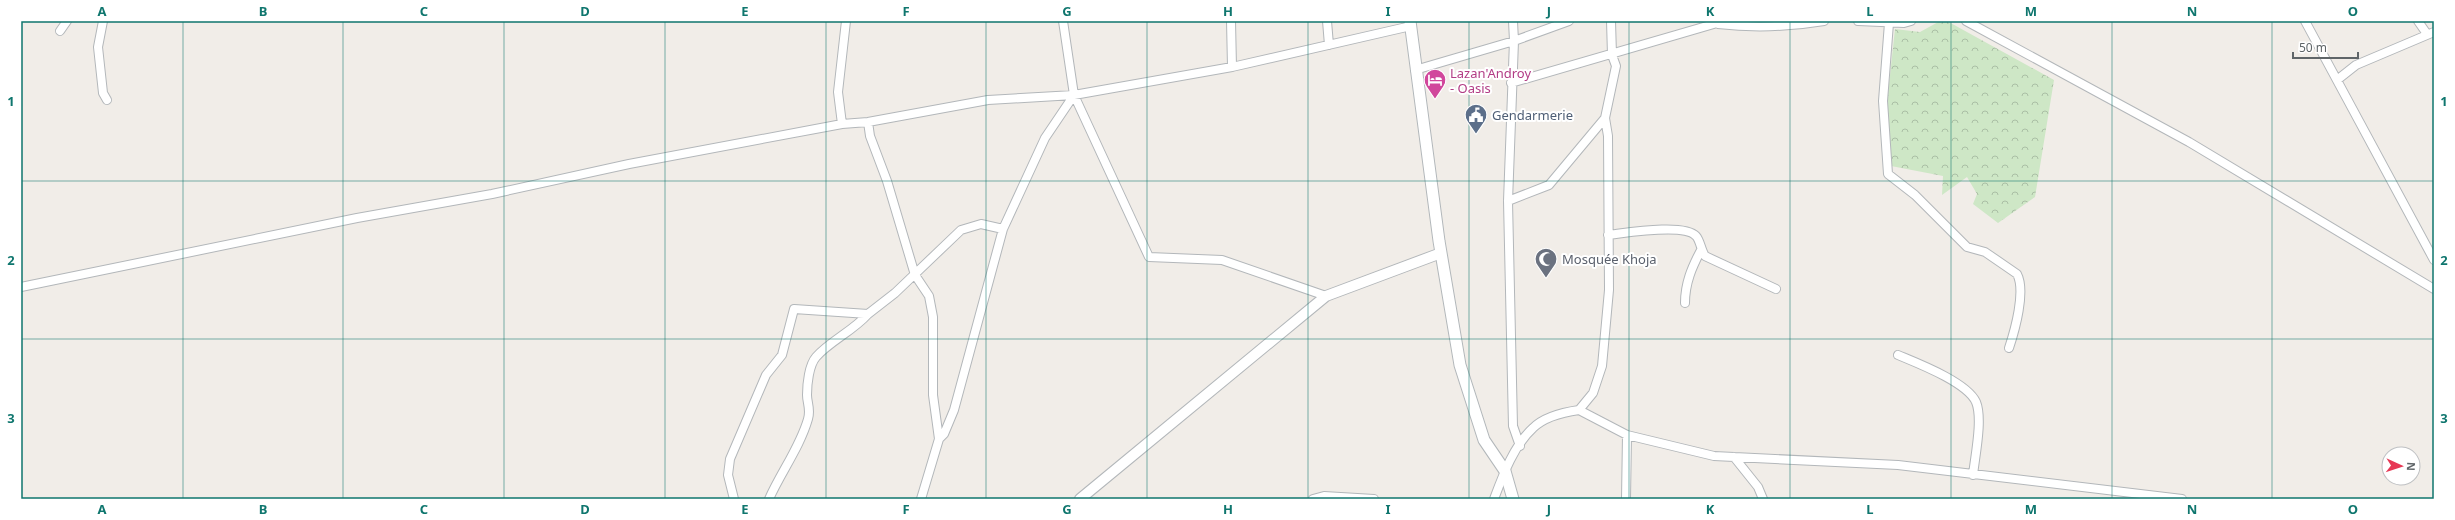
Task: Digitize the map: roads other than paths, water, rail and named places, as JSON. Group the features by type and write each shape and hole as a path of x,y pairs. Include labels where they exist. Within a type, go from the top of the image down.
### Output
{"main road":[{"path":"1411,23 1415,70 1441,253 1460,366 1484,440 1505,471 1513,499"}],"street":[{"path":"60,31 67,21"},
{"path":"103,21 98,47 103,94 107,100"},
{"path":"842,124 838,92 846,21"},
{"path":"1063,21 1074,95 1149,257 1222,260 1326,296"},
{"path":"1231,21 1232,67"},
{"path":"1327,21 1329,45"},
{"path":"1513,21 1514,42 1511,83 1508,201 1513,426 1520,446"},
{"path":"1415,70 1514,42 1569,21"},
{"path":"1494,499 1505,471 1533,427 1547,419 1579,410 1593,394 1602,366 1609,290 1608,136 1606,118 1616,66 1612,55 1611,21"},
{"path":"1511,83 1720,23 1743,27 1796,26 1824,21"},
{"path":"1858,21 1904,24 1911,21"},
{"path":"1966,21 2189,142 2434,289"},
{"path":"2305,21 2434,260"},
{"path":"2337,80 2356,66 2431,33 2418,21"},
{"path":"21,287 357,218 492,194 629,164 842,124 868,122 988,100 1074,95 1232,67 1329,45 1411,23"},
{"path":"1889,23 1883,101 1888,174 1915,195 1967,247 1985,252 2017,274 2020,280 2020,296 2010,348"},
{"path":"938,439 944,434 954,410 1003,229 1045,138 1074,95"},
{"path":"1508,201 1548,185 1606,118"},
{"path":"868,122 870,136 887,181 915,275 929,296 933,317 932,395 938,439 922,499"},
{"path":"769,499 800,440 808,418 810,405 806,396 809,378 816,357 859,324 868,314 915,275 961,230 980,224 1003,229"},
{"path":"1608,235 1679,230 1689,231 1697,236 1701,250 1705,256 1715,262 1776,289"},
{"path":"1685,303 1685,288 1693,263 1701,250"},
{"path":"1080,499 1326,296 1441,253"},
{"path":"734,499 728,475 730,458 766,375 782,355 794,309 868,314"},
{"path":"1898,355 1962,387 1976,401 1978,415 1973,475"},
{"path":"1579,410 1627,436 1714,456 1777,457 1898,465 2182,499"},
{"path":"1626,499 1627,436"},
{"path":"1734,457 1758,487 1763,499"},
{"path":"1313,499 1324,497 1374,499"}],"place":[{"name":"Lazan'Androy - Oasis","path":"1435,100"},
{"name":"Gendarmerie","path":"1476,134"},
{"name":"Mosquée Khoja","path":"1546,278"}]}
